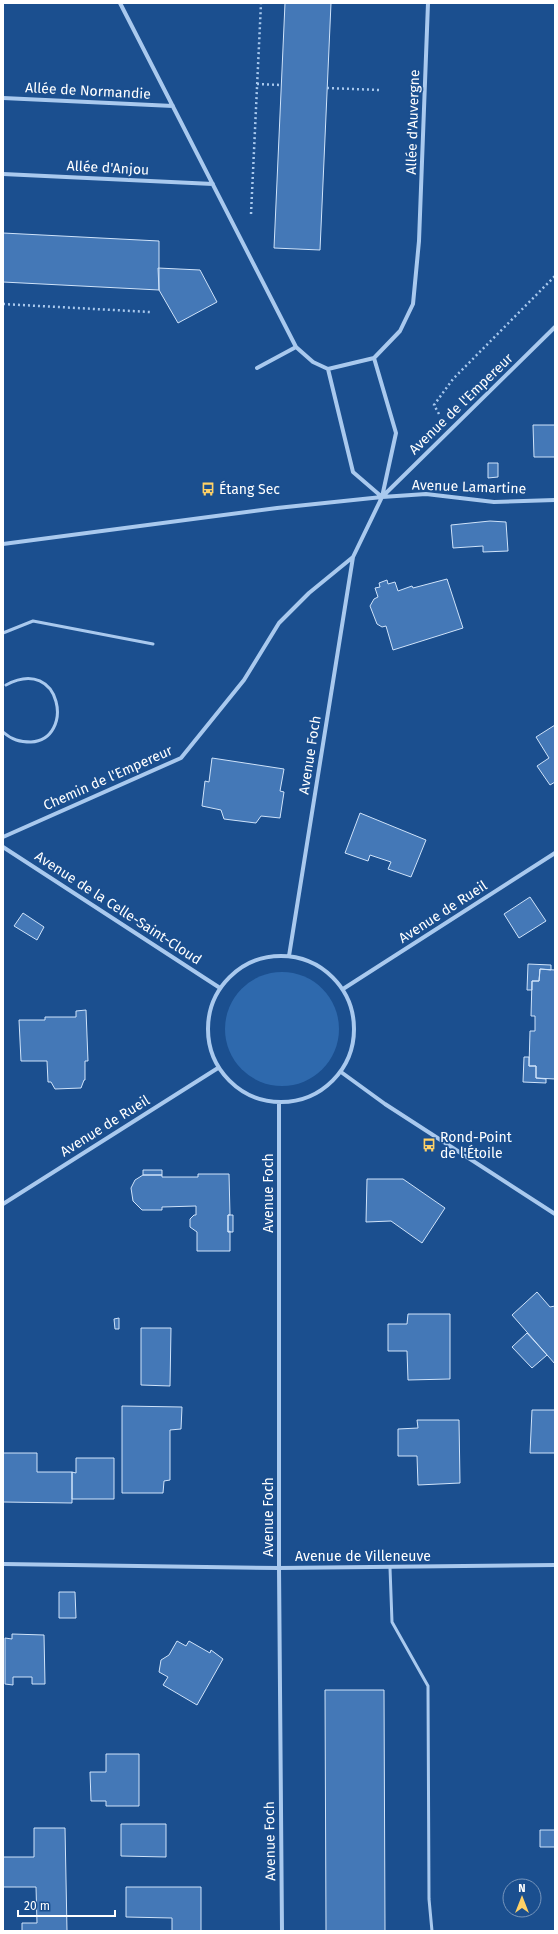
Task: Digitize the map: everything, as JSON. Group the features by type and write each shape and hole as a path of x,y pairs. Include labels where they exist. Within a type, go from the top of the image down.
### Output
{"street":[{"path":"120,3 296,347 313,362 328,369 374,358 396,433 382,497 353,472 328,369"},
{"name":"Allée d'Auvergne","path":"374,358 400,331 413,304 418,241 428,3"},
{"name":"Allée de Normandie","path":"3,98 173,106"},
{"name":"Allée d'Anjou","path":"3,174 213,184"},
{"name":"Avenue de l'Empereur","path":"382,497 555,327"},
{"path":"257,368 296,347"},
{"name":"Avenue Lamartine","path":"3,544 278,508 382,497 426,494 494,502 555,500"},
{"name":"Chemin de l'Empereur","path":"3,837 181,758 244,680 279,623 309,593 353,557 382,497"},
{"name":"Avenue Foch","path":"289,956 353,557"},
{"name":"Avenue de la Celle-Saint-Cloud","path":"3,847 220,988"},
{"name":"Avenue de Rueil","path":"343,989 555,854"},
{"path":"273,956 289,956 320,966 333,977 343,989 351,1005 354,1040 349,1057 341,1072 329,1085 314,1095 297,1101 278,1103 251,1096 227,1079 218,1068 211,1052 208,1036 208,1019 212,1003 220,988 235,973 258,960 273,956"},
{"name":"Avenue de Rueil","path":"3,1204 218,1068"},
{"path":"341,1072 385,1104 555,1214"},
{"name":"Avenue Foch","path":"278,1103 279,1568 282,1931"},
{"name":"Avenue de Villeneuve","path":"3,1564 279,1568 390,1568 555,1565"}],"lane":[{"path":"3,633 33,621 153,644"},
{"path":"3,732 10,738 22,742 35,742 46,736 54,726 58,714 57,701 51,690 42,682 30,678 17,679 6,685"},
{"path":"390,1568 392,1622 428,1686 429,1899 432,1931"}],"path":[{"path":"238,235 251,218 261,3"},
{"path":"257,84 281,85"},
{"path":"327,88 380,90"},
{"path":"449,431 434,405 453,378 555,276"},
{"path":"3,304 150,312"}],"shaded area":[{"path":"282,972 293,973 304,977 314,982 322,989 329,997 334,1007 338,1018 338,1040 334,1051 329,1061 322,1069 314,1076 304,1081 293,1085 282,1086 271,1085 260,1081 250,1076 242,1069 235,1061 230,1051 226,1040 225,1029 226,1018 230,1007 235,997 242,989 250,982 260,977 271,973"}],"building":[{"path":"285,3 331,3 320,250 274,248"},
{"path":"3,233 159,241 159,290 3,282"},
{"path":"158,268 200,270 217,302 178,323 159,290"},
{"path":"533,425 555,425 555,457 534,457"},
{"path":"488,463 498,463 498,477 488,478"},
{"path":"490,521 506,522 508,551 483,552 483,546 453,548 451,525"},
{"path":"447,579 463,628 393,650 386,626 382,627 377,624 370,606 374,599 378,597 375,588 380,587 379,583 387,580 388,584 395,582 398,591 412,586 413,588"},
{"path":"555,725 555,782 550,785 537,766 549,758 536,737"},
{"path":"212,758 284,769 280,791 284,792 280,818 261,816 256,823 224,819 221,810 202,806 205,781 209,782"},
{"path":"360,813 426,840 411,877 388,869 391,862 370,855 368,861 345,853"},
{"path":"530,897 546,921 519,938 504,914"},
{"path":"23,913 44,927 37,940 14,926"},
{"path":"528,964 551,965 551,970 540,969 539,981 532,981 532,990 527,990"},
{"path":"540,969 555,970 555,1079 536,1078 536,1066 529,1066 530,1031 535,1031 535,1016 531,1016 532,981 539,981"},
{"path":"86,1010 88,1061 85,1061 85,1080 81,1088 55,1089 51,1082 48,1082 47,1061 21,1061 19,1020 45,1020 45,1017 76,1017 76,1011"},
{"path":"524,1057 529,1057 529,1066 536,1066 536,1078 546,1079 546,1083 523,1082"},
{"path":"143,1170 162,1170 162,1175 143,1175"},
{"path":"198,1174 229,1174 230,1215 228,1215 228,1232 230,1231 230,1251 197,1251 197,1232 190,1227 190,1219 196,1215 196,1206 162,1207 162,1210 142,1210 133,1201 131,1188 135,1180 143,1175 162,1175 162,1177 198,1177"},
{"path":"367,1179 403,1179 445,1208 422,1243 391,1221 366,1222"},
{"path":"228,1215 233,1215 233,1232 228,1232"},
{"path":"537,1292 550,1307 555,1306 555,1364 512,1315"},
{"path":"408,1314 450,1314 450,1379 408,1380 407,1351 388,1351 388,1324 407,1324"},
{"path":"119,1318 119,1329 115,1329 114,1319"},
{"path":"141,1328 171,1328 170,1386 141,1385"},
{"path":"527,1333 547,1355 532,1368 512,1347"},
{"path":"122,1406 182,1407 181,1429 170,1430 170,1480 164,1481 163,1493 122,1493"},
{"path":"532,1410 555,1410 555,1453 530,1453"},
{"path":"417,1420 459,1420 460,1483 418,1485 417,1456 398,1456 398,1429 418,1428"},
{"path":"3,1453 37,1453 37,1472 72,1472 72,1503 3,1502"},
{"path":"76,1458 114,1458 114,1499 72,1499 72,1472 76,1473"},
{"path":"59,1592 75,1592 76,1618 59,1618"},
{"path":"12,1634 44,1635 45,1684 32,1684 32,1677 13,1677 13,1685 5,1684 5,1638 12,1639"},
{"path":"177,1641 186,1646 189,1641 210,1653 211,1650 223,1659 197,1705 163,1685 168,1677 159,1672 161,1660 169,1655"},
{"path":"325,1690 384,1690 385,1931 326,1931"},
{"path":"106,1754 139,1754 139,1806 106,1806 106,1801 91,1801 90,1772 106,1772"},
{"path":"121,1824 166,1824 166,1857 121,1856"},
{"path":"34,1828 65,1828 67,1931 22,1931 22,1923 37,1923 36,1887 3,1887 3,1857 34,1857"},
{"path":"540,1830 555,1830 555,1847 540,1847"},
{"path":"126,1887 201,1887 201,1931 172,1931 172,1918 126,1917"}],"place":[{"name":"Étang Sec","path":"208,489"},
{"name":"Rond-Point de l'Étoile","path":"429,1145"}]}
